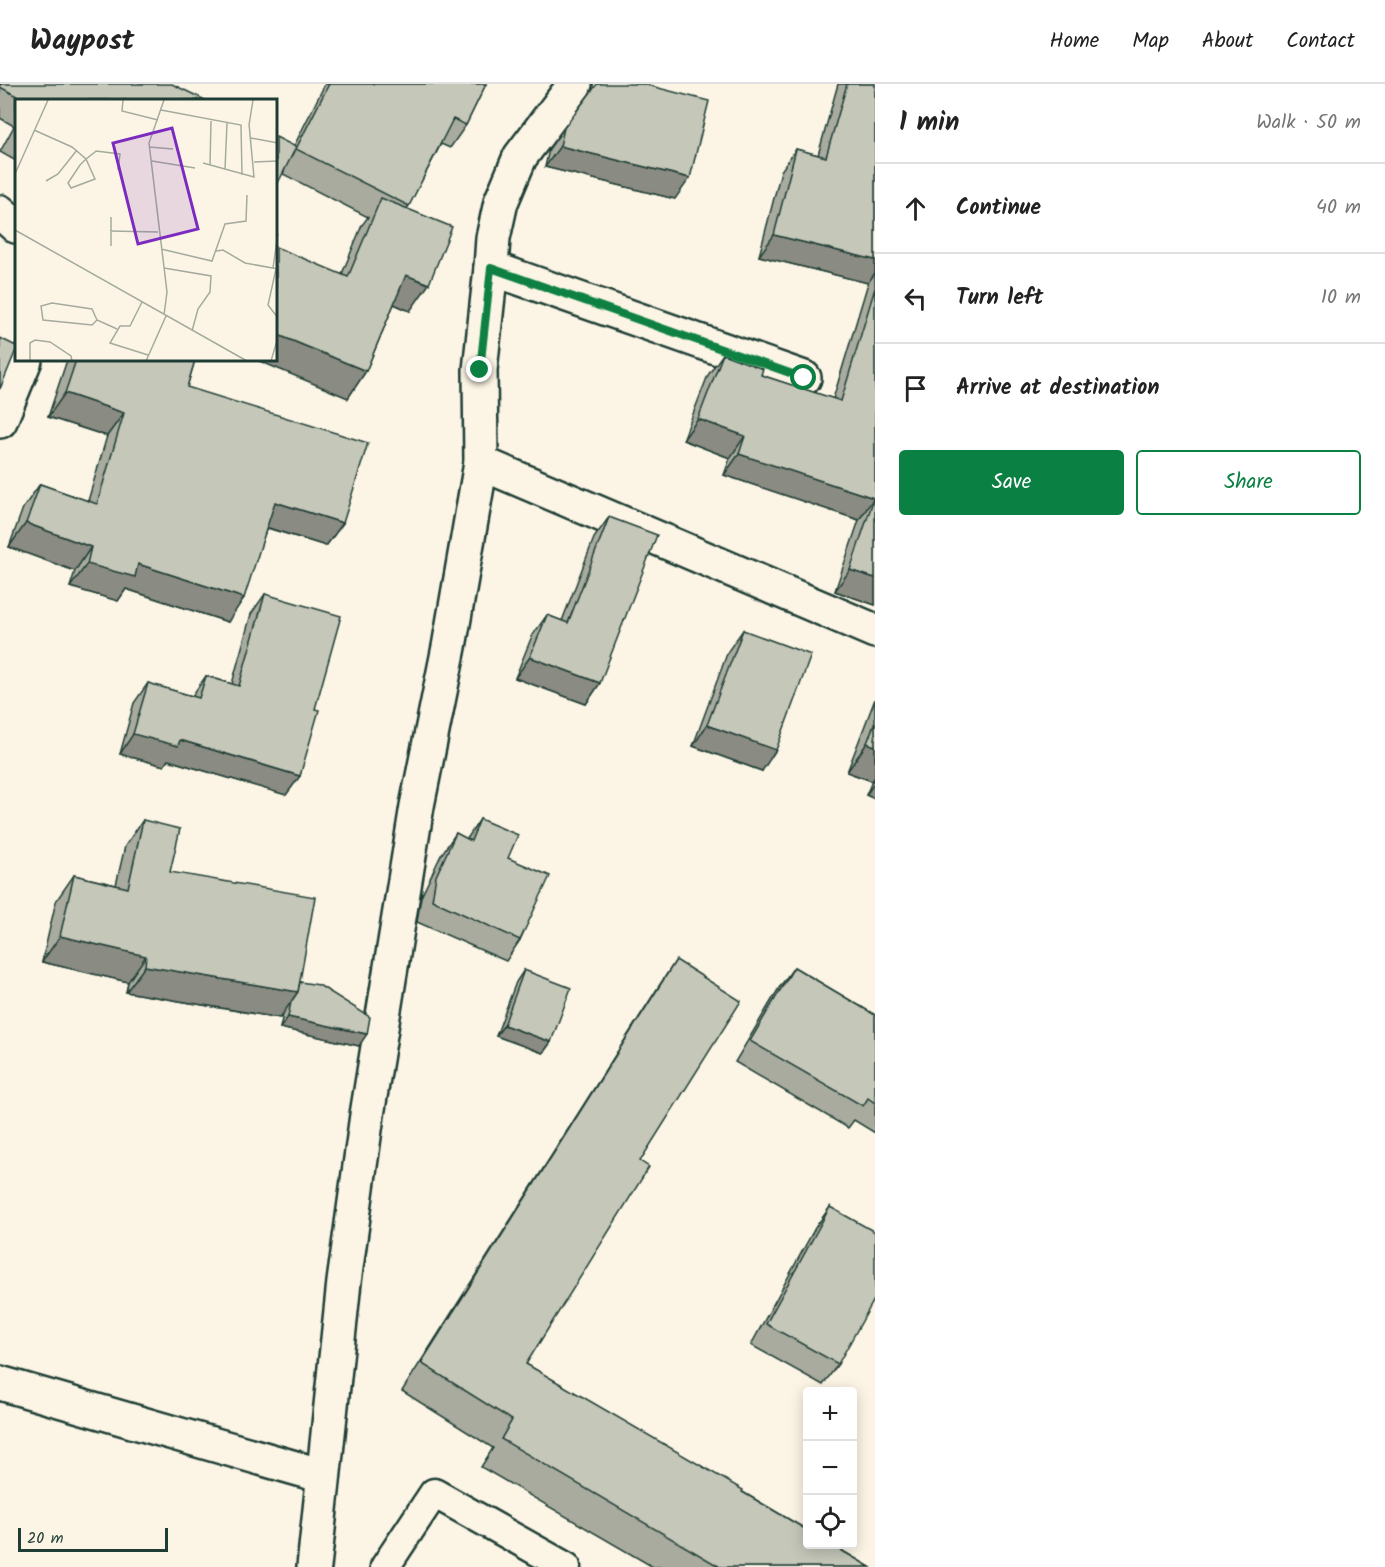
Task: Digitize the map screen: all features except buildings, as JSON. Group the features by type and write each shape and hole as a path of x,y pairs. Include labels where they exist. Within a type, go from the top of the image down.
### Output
{"street":[{"path":"314,1567 344,1282 367,1115 417,806 449,647 481,463 480,370 492,238 501,202 520,158 575,84"},
{"path":"0,212 15,225"},
{"path":"491,268 804,378"},
{"path":"0,421 24,362"},
{"path":"481,463 875,631"},
{"path":"0,1383 323,1476"}],"lane":[{"path":"385,1567 434,1493 566,1567"}],"route":[{"path":"480,370 491,268 804,378"}]}
